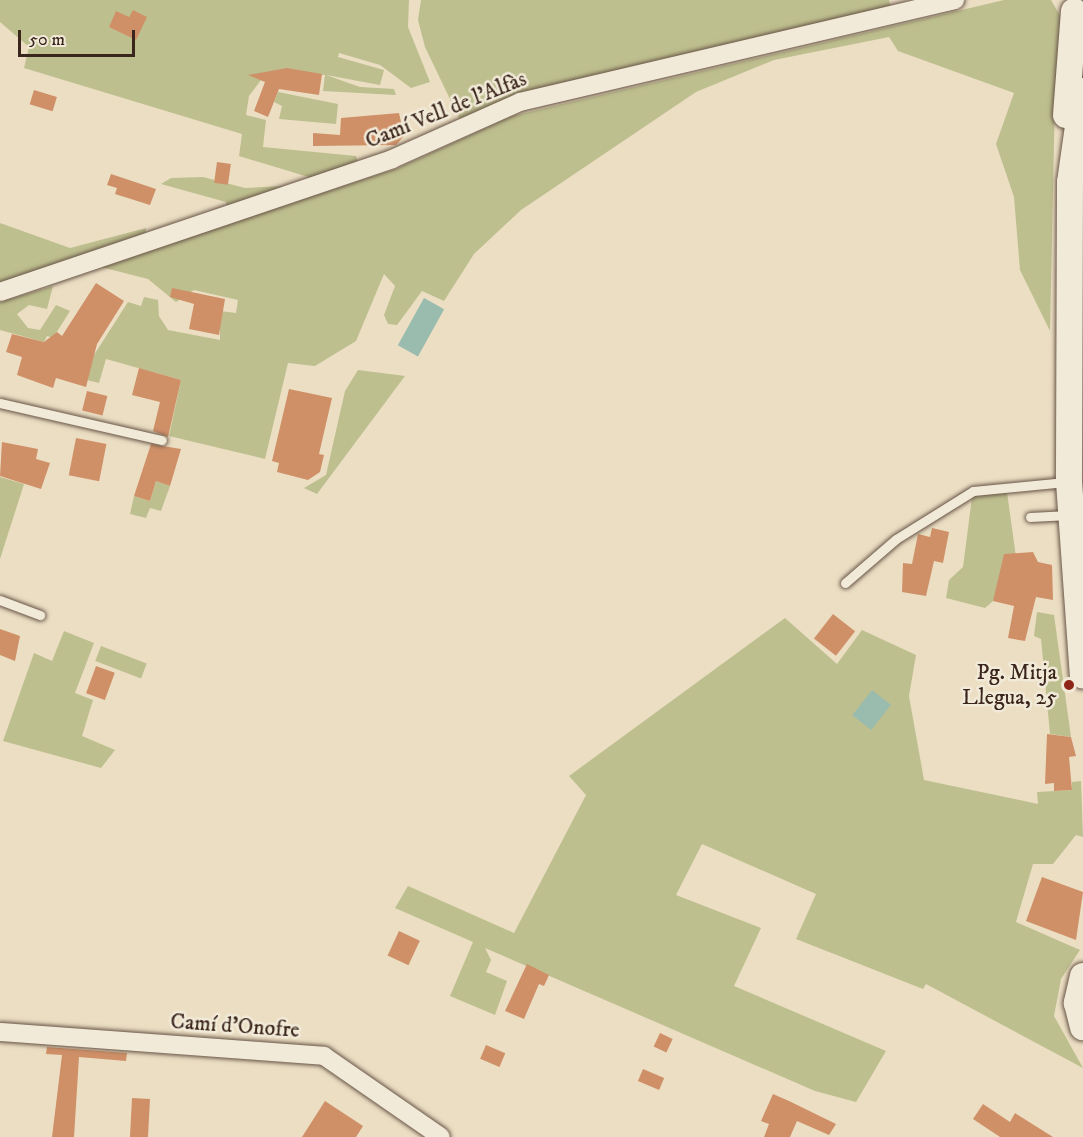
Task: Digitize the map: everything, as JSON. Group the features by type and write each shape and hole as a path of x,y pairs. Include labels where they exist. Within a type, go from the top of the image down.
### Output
{"street":[{"name":"Camí Vell de l'Alfàs","path":"0,292 393,159 520,102 955,0"},
{"path":"1073,6 1066,101 1070,182 1076,479 1071,515 1083,675"},
{"path":"1070,182 1083,91"},
{"path":"1083,976 1077,1003 1083,1027"},
{"name":"Camí d'Onofre","path":"0,1032 324,1056 441,1137"}],"lane":[{"path":"0,403 162,440"},
{"path":"845,584 896,539 973,491 1076,479"},
{"path":"1030,517 1071,515"},
{"path":"0,600 40,615"}],"green space":[{"path":"0,0 409,0 408,27 430,82 411,88 380,65 339,53 338,57 384,70 380,85 326,75 360,87 394,89 396,95 323,91 325,75 267,72 249,96 246,115 266,120 263,147 356,156 358,162 315,179 239,156 242,134 24,68 29,47 0,22"},
{"path":"421,0 889,0 891,9 461,122 425,47 418,20"},
{"path":"1004,0 1051,0 1064,22 1055,97 1050,331 1020,270 1014,197 996,144 1014,93 898,51 889,37 774,60 696,92 521,210 474,254 444,301 422,291 397,325 388,324 384,315 395,286 384,274 356,341 315,366 288,363 265,459 169,436 181,380 106,359 99,383 87,380 94,355 128,302 141,306 144,297 158,300 159,316 168,330 220,340 220,311 236,313 238,300 194,290 176,302 148,279 97,266 396,169 512,116"},
{"path":"278,92 338,104 336,124 279,119 282,106 274,102"},
{"path":"203,177 245,188 283,186 282,190 226,211 226,202 161,184 171,178"},
{"path":"0,223 70,248 146,228 146,237 0,286"},
{"path":"53,286 47,309 29,305 17,314 28,328 40,330 56,305 70,311 53,338 47,336 44,342 0,330 0,302"},
{"path":"358,370 405,376 317,494 304,488 326,475 345,391"},
{"path":"0,477 24,484 0,559"},
{"path":"156,481 170,486 161,511 150,508 146,518 130,514 134,496 150,501"},
{"path":"1007,492 1016,557 993,601 985,608 946,598 949,580 963,567 972,497"},
{"path":"1037,612 1054,615 1071,737 1050,734 1041,639 1034,636"},
{"path":"785,618 837,664 862,630 916,655 909,696 924,780 1038,804 1037,792 1072,790 1072,782 1081,781 1083,837 1076,835 1053,864 1033,864 1016,922 1080,950 1061,979 1054,1016 1083,1068 926,984 923,989 796,939 816,894 702,844 676,895 761,928 734,986 886,1051 856,1102 815,1091 485,948 491,960 486,972 507,981 495,1015 450,996 473,942 395,908 408,886 514,933 586,795 569,776"},
{"path":"64,631 94,643 75,693 93,700 82,736 115,750 101,768 3,741 34,653 52,661"},
{"path":"101,646 147,664 141,678 95,661"}],"shaded area":[{"path":"424,298 444,309 418,356 398,345"},
{"path":"872,690 891,705 871,730 852,715"}],"building":[{"path":"133,10 147,17 136,40 109,27 116,11 129,17"},
{"path":"287,68 322,74 319,95 279,89 268,117 254,111 265,82 248,75"},
{"path":"34,90 57,97 53,111 30,104"},
{"path":"399,113 404,136 396,145 313,146 313,133 340,135 341,118"},
{"path":"217,162 231,164 228,185 214,183"},
{"path":"111,174 156,189 150,205 115,194 117,188 107,185"},
{"path":"96,283 124,301 97,344 86,387 56,378 53,388 17,375 22,357 6,352 12,334 44,342 57,332 62,336"},
{"path":"172,288 225,299 219,335 189,329 194,304 170,297"},
{"path":"139,368 181,380 168,437 153,431 160,402 132,395"},
{"path":"289,389 332,398 319,454 324,455 320,472 308,480 277,472 279,463 272,461"},
{"path":"87,391 107,396 103,415 82,410"},
{"path":"76,438 106,444 99,481 69,475"},
{"path":"2,442 38,449 36,459 50,463 41,489 0,476"},
{"path":"151,444 181,449 170,486 156,481 150,501 134,496"},
{"path":"932,528 949,532 943,563 934,561 926,596 902,592 903,563 912,564 918,534 930,537"},
{"path":"1033,552 1038,562 1052,565 1053,600 1036,597 1025,641 1008,638 1014,606 993,601 1004,554"},
{"path":"833,614 855,631 836,656 814,638"},
{"path":"0,629 20,636 15,661 0,655"},
{"path":"96,666 115,673 105,700 86,693"},
{"path":"1047,734 1071,737 1076,756 1069,757 1072,790 1054,791 1054,783 1045,784"},
{"path":"1042,877 1083,892 1076,940 1026,921"},
{"path":"399,931 420,941 408,965 388,955"},
{"path":"527,964 549,975 544,986 539,984 524,1019 505,1011"},
{"path":"660,1033 673,1039 666,1053 654,1047"},
{"path":"486,1045 505,1053 499,1067 480,1059"},
{"path":"47,1047 127,1053 126,1061 79,1057 74,1137 52,1137 62,1055 46,1054"},
{"path":"643,1069 664,1078 659,1090 638,1081"},
{"path":"773,1094 836,1124 829,1135 797,1121 790,1137 764,1137 769,1124 761,1121"},
{"path":"132,1098 150,1099 148,1137 130,1137"},
{"path":"325,1101 363,1126 356,1137 302,1137"},
{"path":"983,1104 1010,1122 1015,1113 1053,1137 1000,1137 973,1119"}],"place":[{"name":"Pg. Mitja Llegua, 25","path":"1069,685"}]}
